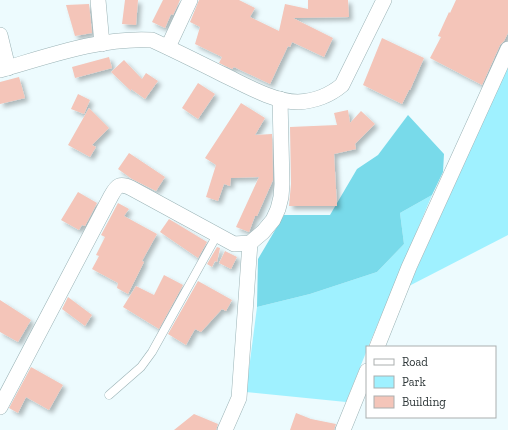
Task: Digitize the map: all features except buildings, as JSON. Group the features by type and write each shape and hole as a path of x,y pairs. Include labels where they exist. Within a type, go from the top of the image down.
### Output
{"street":[{"path":"98,0 102,44"},
{"path":"168,47 190,0"},
{"path":"0,35 4,69 82,47 136,39 152,40 254,90 280,99 297,102 321,99 332,94 342,85 384,0"},
{"path":"377,346 409,267 508,49"},
{"path":"0,407 111,196 119,185 124,185 234,244 250,243 263,232 273,220 281,197 280,99"},
{"path":"225,430 239,398 250,243"},
{"path":"343,430 366,372"}],"lane":[{"path":"109,395 141,367 152,352 217,235"}],"green space":[{"path":"508,66 508,235 409,286"},
{"path":"432,195 368,346 366,346 366,352 346,402 246,392 257,307 310,294 377,272 404,244 400,213"}],"shaded area":[{"path":"408,115 444,154 443,172 432,195 400,213 404,244 377,272 310,294 257,307 258,259 284,215 330,215 357,169 378,155"}]}
